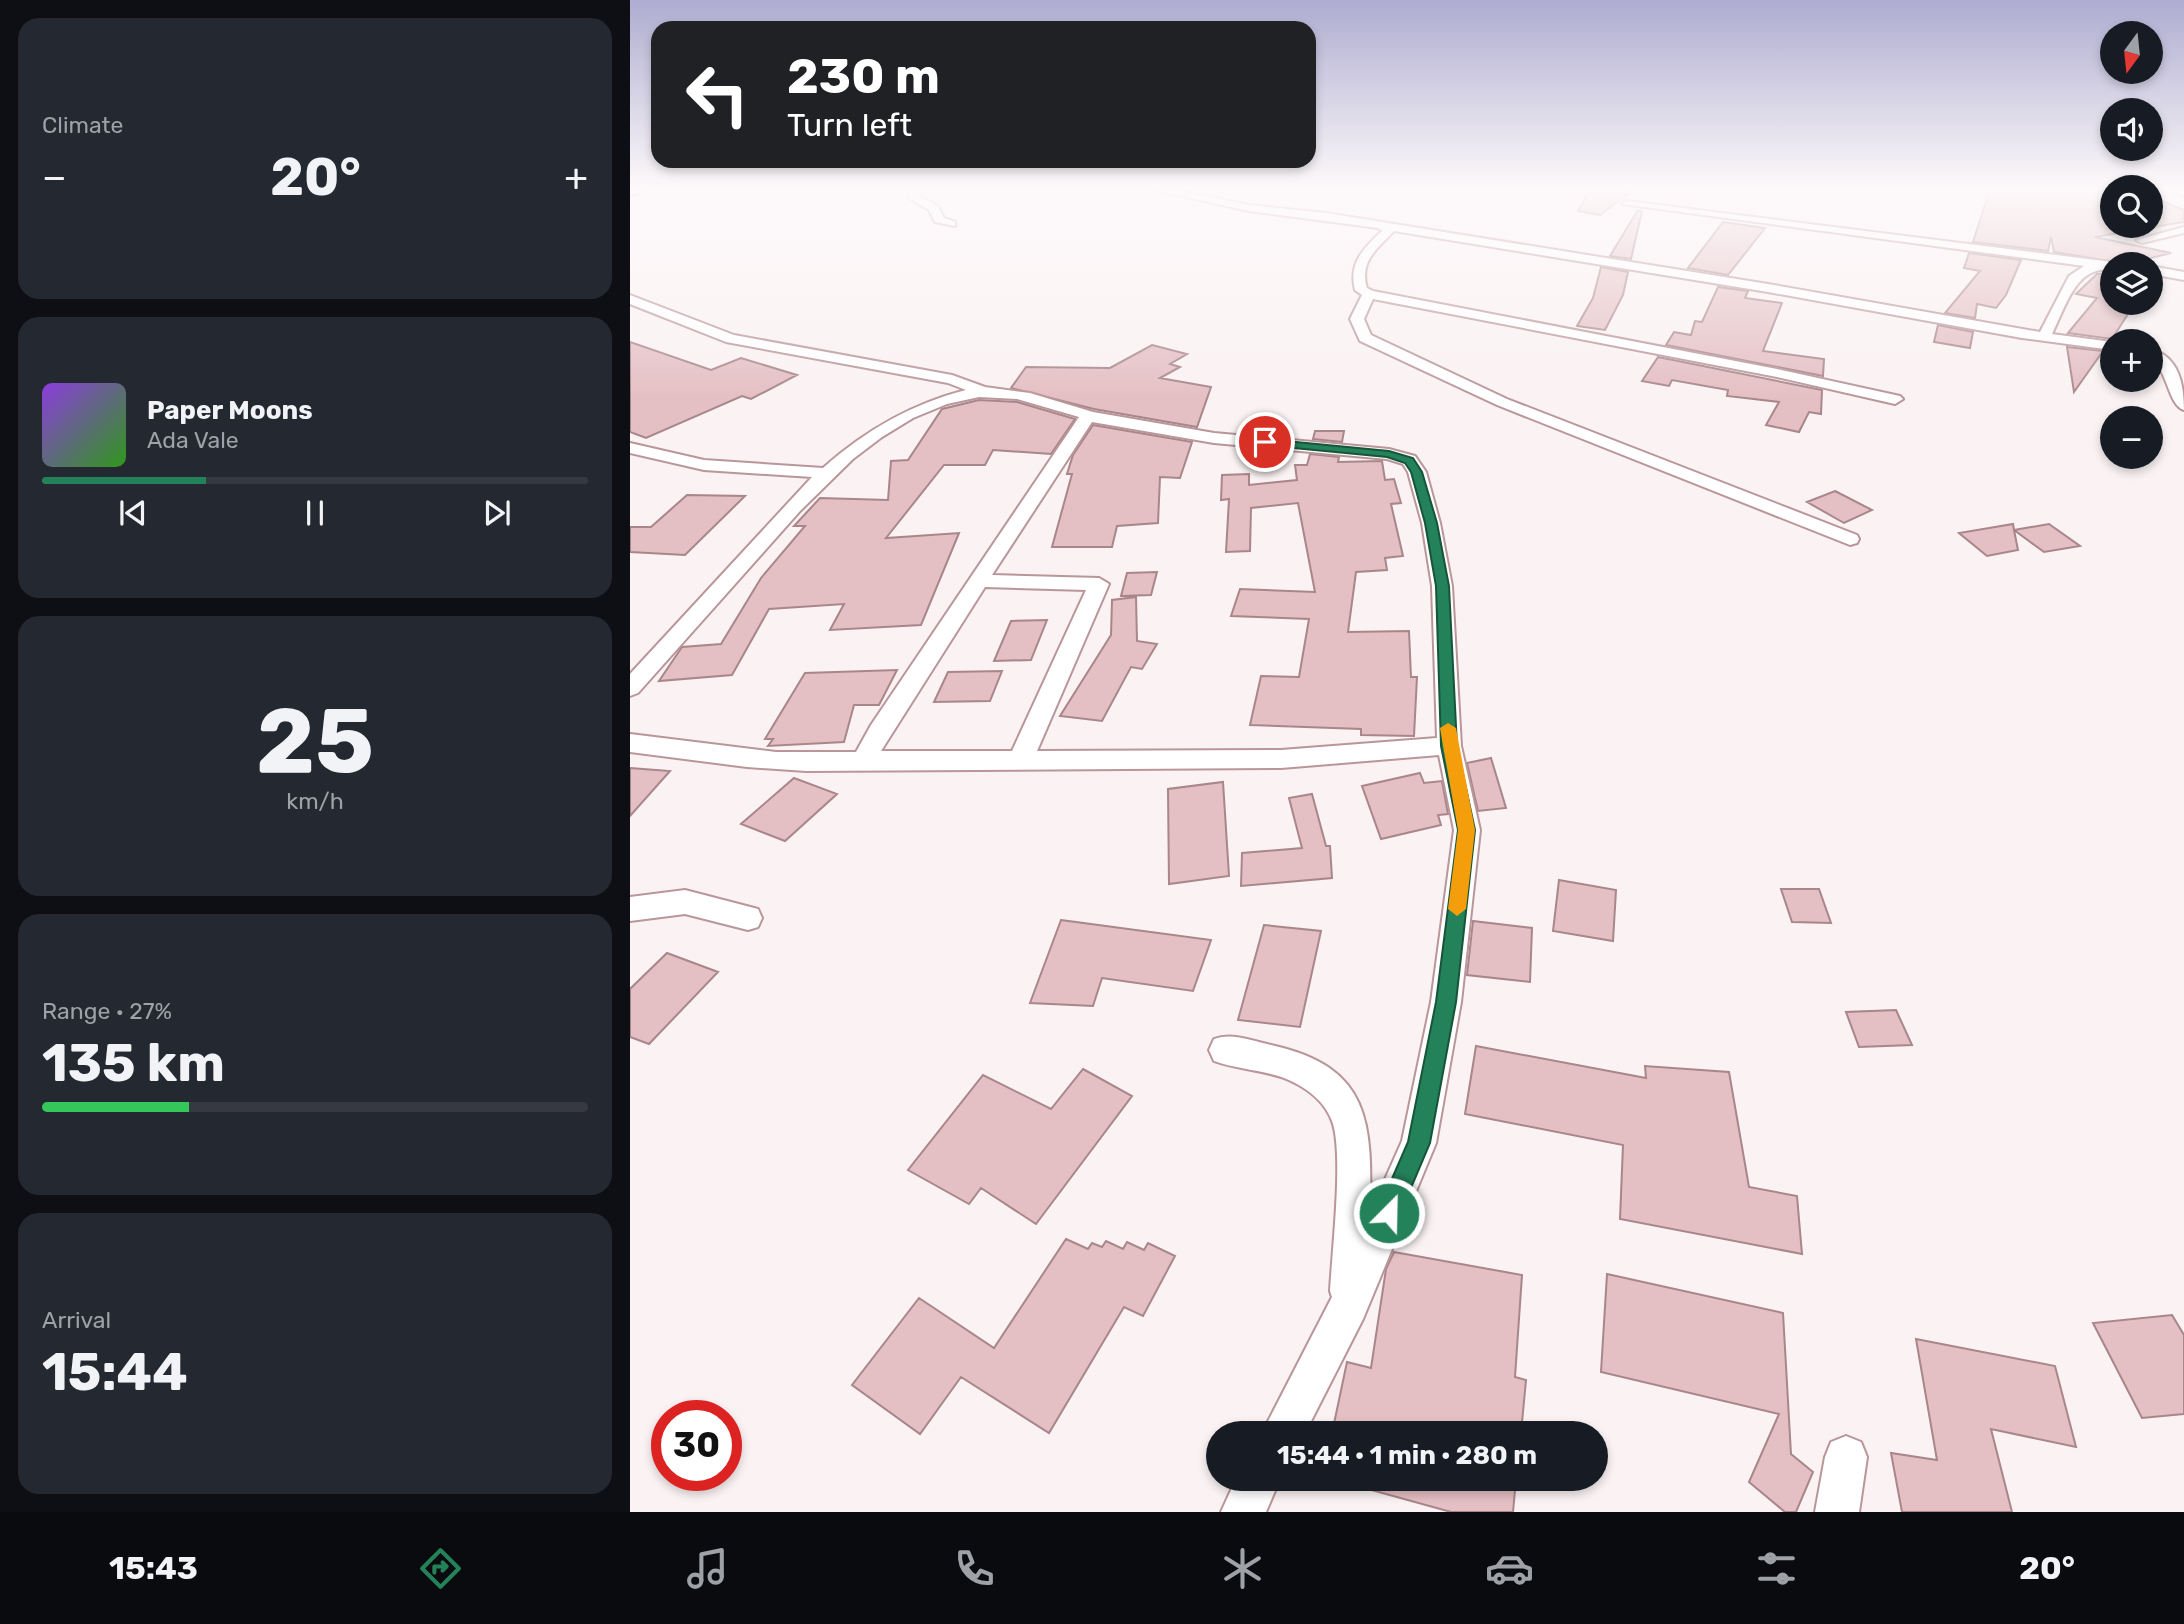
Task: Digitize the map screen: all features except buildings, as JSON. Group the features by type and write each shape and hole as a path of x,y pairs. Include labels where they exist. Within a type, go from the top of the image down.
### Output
{"street":[{"path":"1360,260 1356,276 1361,290 1369,293 1423,307 1777,373 1895,399"},
{"path":"1591,260 1768,288 1981,327 2100,344"},
{"path":"2052,260 2100,265"},
{"path":"2045,335 2075,276 2094,265"},
{"path":"2163,272 2184,276"},
{"path":"1369,293 1357,319 1365,338 1502,402 1850,539"},
{"path":"630,299 731,339 952,379 981,391 1014,396 1082,412 1088,416 1214,438 1389,454 1409,460 1417,472 1431,523 1442,586 1449,746 1467,830 1446,1002 1419,1143 1349,1306 1289,1421"},
{"path":"2163,360 2184,405"},
{"path":"630,688 823,473 881,430 921,410 981,391"},
{"path":"864,760 977,581 1088,416"},
{"path":"630,448 704,465 823,473"},
{"path":"977,581 1099,584 1021,759"},
{"path":"630,743 731,756 835,763 864,760 1280,758 1449,746"},
{"path":"630,909 685,902 748,918"},
{"path":"1225,1051 1296,1066 1328,1085 1349,1116 1354,1163 1349,1306"},
{"path":"1837,1512 1846,1457"},
{"path":"1243,1512 1253,1491"}],"slow traffic":[{"path":"1448,728 1449,746 1467,830 1457,909"}],"route":[{"path":"1265,442 1389,454 1409,460 1417,472 1431,523 1442,586 1449,746 1467,830 1446,1002 1419,1143 1389,1213"}]}
